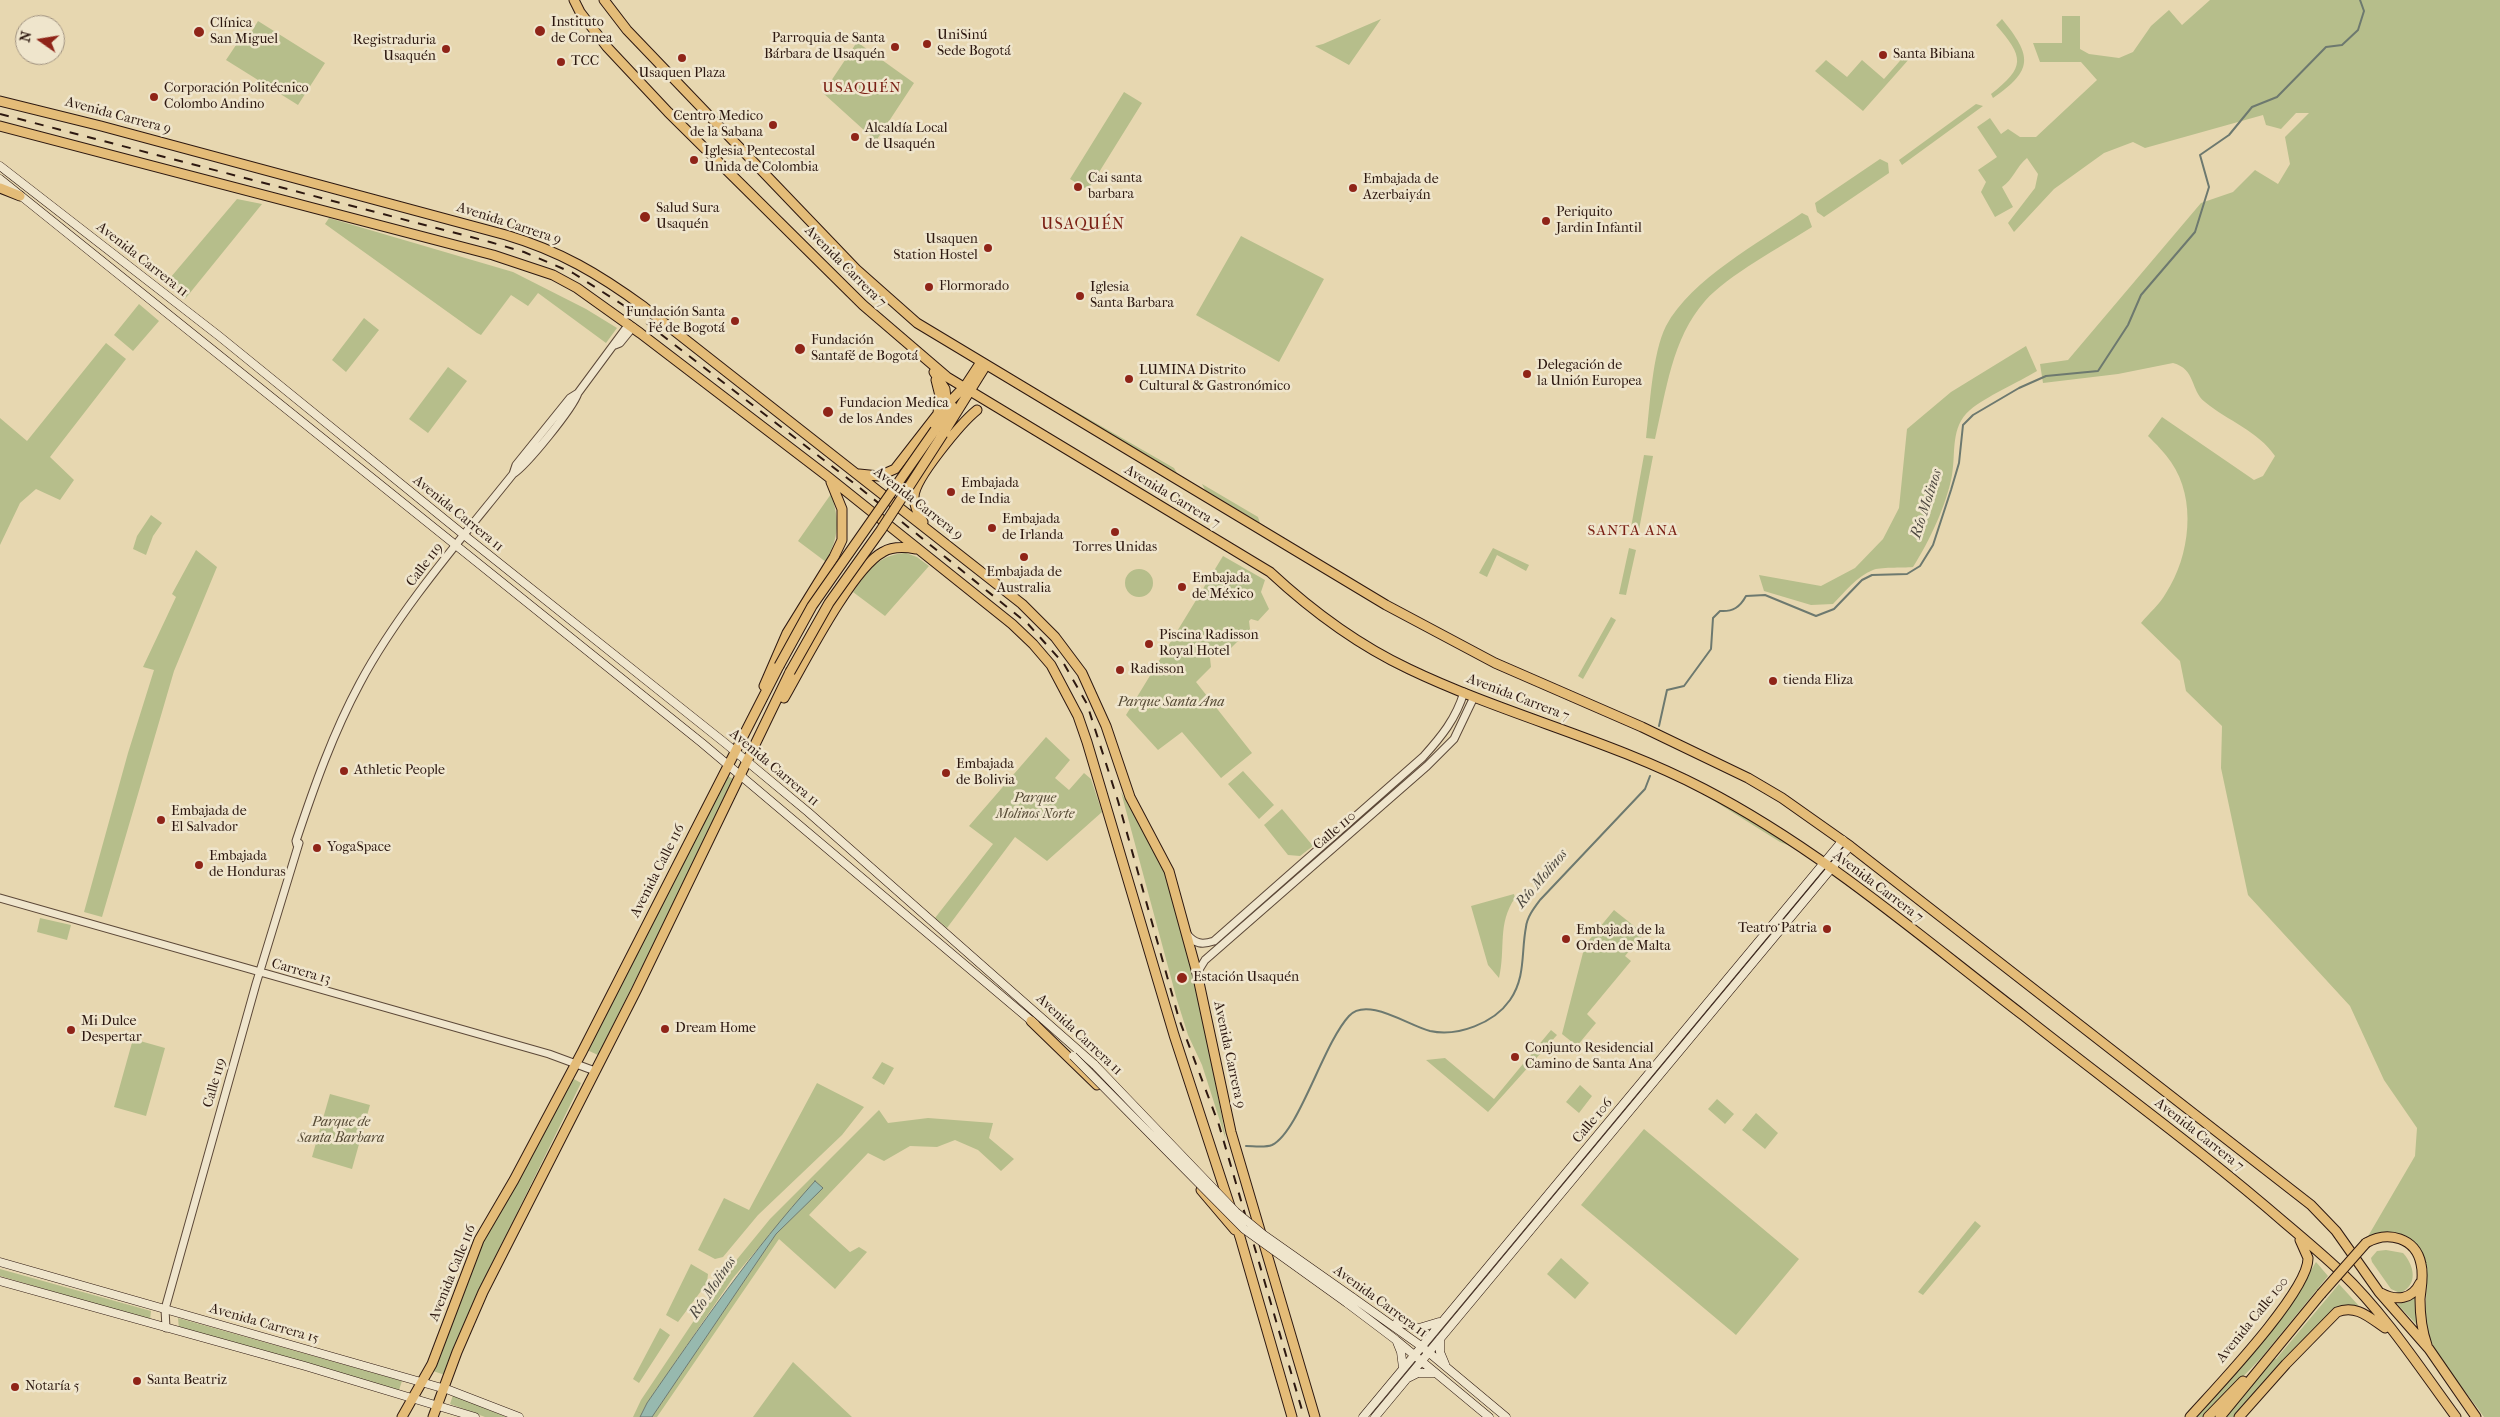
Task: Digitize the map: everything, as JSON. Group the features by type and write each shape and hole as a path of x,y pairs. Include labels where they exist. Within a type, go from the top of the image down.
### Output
{"main road":[{"name":"Avenida Carrera 7","path":"574,0 593,30 622,65 873,314 947,377 1270,572 1312,609 1343,631 1407,668 1474,697 1631,756 1693,784 1737,807 1828,866 2179,1137 2339,1270 2394,1335 2456,1417"},
{"name":"Avenida Carrera 7","path":"604,0 627,30 856,269 917,323 1386,605 1495,663 1642,727 1748,778 1782,798 1846,843 2311,1205 2336,1232 2379,1292 2429,1349 2476,1417"},
{"name":"Avenida Carrera 9","path":"0,101 101,126 506,235 571,259 602,277 644,306 1022,604 1055,637 1074,662 1100,713 1130,798 1166,863 1197,973 1231,1132 1315,1417"},
{"path":"0,126 493,255 553,276 577,288 631,326 827,476 1012,624 1033,644 1051,666 1078,716 1138,907 1174,1035 1240,1237 1292,1417"},
{"name":"Avenida Carrera 11","path":"0,166 219,336 808,812 1095,1065 1236,1212 1421,1346 1506,1417"},
{"name":"Avenida Carrera 11","path":"0,180 224,358 728,765 1073,1056 1237,1224 1396,1340 1490,1417"},
{"path":"0,188 20,196"},
{"path":"858,474 879,476 896,469 945,416 947,394 942,383 920,354"},
{"path":"920,354 934,376 945,416"},
{"name":"Avenida Calle 116","path":"433,1417 474,1311 595,1071 790,672 829,603 881,530 939,432 945,416 967,389 984,363"},
{"path":"947,404 967,389"},
{"path":"945,416 997,407"},
{"path":"930,530 916,510 914,496 916,488 957,429 977,410"},
{"name":"Avenida Calle 116","path":"402,1417 432,1364 479,1240 514,1180 575,1064 779,666 823,590 939,432"},
{"path":"752,720 769,672 787,633 842,540 842,509 836,490 827,476"},
{"path":"763,729 784,698 833,614 867,565 883,552 892,548 919,550"},
{"name":"Calle 106","path":"1375,1417 1846,843"},
{"name":"Calle 106","path":"1363,1417 1828,866"},
{"path":"1031,1021 1178,1166 1225,1216 1240,1237"},
{"name":"Avenida Calle 100","path":"2190,1417 2258,1339 2301,1281 2308,1258 2305,1247 2295,1232"},
{"path":"2220,1417 2271,1352 2366,1243 2385,1236 2405,1241 2419,1256 2422,1276 2420,1310 2429,1349"},
{"name":"Avenida Carrera 15","path":"0,1262 444,1388 519,1417"},
{"path":"2379,1292 2393,1298 2405,1298 2415,1292 2422,1276"},
{"name":"Avenida Carrera 15","path":"0,1281 301,1365 475,1417"},
{"path":"2240,1417 2286,1364 2337,1312 2358,1310 2394,1335"},
{"path":"1397,1322 1419,1328 1430,1326 1443,1320"},
{"path":"1440,1339 1440,1352 1447,1368"},
{"path":"1396,1340 1401,1352 1403,1368"},
{"path":"2208,1417 2271,1352"},
{"path":"1406,1379 1418,1373 1437,1374"}],"street":[{"name":"Calle 119","path":"166,1328 165,1309 260,973 316,784 345,716 364,681 364,676 406,612 455,546 513,474 516,465 570,398 578,393 615,345 616,340 631,326"},
{"name":"Calle 110","path":"1186,932 1195,942 1202,944 1214,941 1422,757 1446,731 1455,716 1464,692"},
{"name":"Calle 110","path":"1197,973 1206,960 1355,830 1449,744 1462,724 1474,697"},
{"name":"Carrera 13","path":"0,898 549,1054 595,1071"}],"green space":[{"path":"2210,0 2500,0 2500,1417 2484,1417 2432,1344 2426,1323 2427,1279 2426,1265 2422,1252 2414,1242 2401,1236 2384,1234 2367,1238 2415,1156 2417,1128 2384,1080 2350,1006 2248,895 2221,768 2222,726 2186,691 2180,661 2141,623 2161,601 2174,578 2181,562 2187,528 2185,493 2179,477 2169,459 2148,436 2162,417 2254,480 2263,476 2275,456 2268,447 2251,433 2205,402 2197,392 2186,370 2173,363 2118,374 2043,383 2040,364 2068,360 2201,203 2233,192 2255,170 2278,184 2290,164 2285,137 2309,113 2296,113 2281,129 2266,125 2263,115 2145,148 2133,142 2104,153 2054,189 2014,232 2008,223 2035,188 2038,174 2027,158 2002,187 2013,207 1995,217 1981,192 1986,182 1978,170 1997,157 1977,127 1990,118 2001,134 2008,129 2020,137 2036,137 2097,80 2081,62 2040,62 2033,43 2062,43 2062,16 2080,16 2080,49 2089,54 2119,58 2133,52 2151,26 2169,10 2182,25"},
{"path":"1381,19 1349,65 1315,46 1323,44"},
{"path":"2002,19 2019,43 2024,62 2022,70 2016,79 1993,98 1991,94 2010,76 2015,69 2017,61 2012,45 1996,25"},
{"path":"258,21 325,63 298,105 226,60 238,42 246,41"},
{"path":"857,42 914,83 876,141 823,93"},
{"path":"1906,54 1910,58 1863,111 1815,71 1826,60 1847,77 1862,60 1884,79"},
{"path":"1124,92 1142,103 1088,190 1070,179"},
{"path":"1976,104 1983,106 1902,165 1899,160"},
{"path":"1880,159 1888,163 1889,173 1824,217 1817,212 1815,203"},
{"path":"237,199 262,204 185,299 165,284"},
{"path":"1802,213 1808,216 1812,227 1727,281 1705,301 1694,316 1685,332 1672,366 1655,439 1646,438 1652,381 1661,338 1677,309 1692,293 1727,263"},
{"path":"329,218 513,272 586,309 617,328 606,343 538,293 528,306 511,295 481,335 325,224"},
{"path":"1241,236 1324,279 1279,362 1196,315"},
{"path":"139,304 159,321 133,351 114,335"},
{"path":"364,318 379,330 346,372 332,360"},
{"path":"106,343 126,359 50,457 74,480 60,500 36,489 20,503 0,545 0,418 27,441"},
{"path":"2026,346 2037,371 1976,405 1959,424 1955,441 1950,486 1931,535 1913,567 1873,570 1851,585 1833,604 1811,605 1764,591 1759,575 1821,586 1855,568 1883,539 1899,508 1907,429 1951,392"},
{"path":"448,367 467,381 428,433 409,419"},
{"path":"1058,404 1068,407 1174,468 1177,473"},
{"path":"1644,455 1653,456 1638,535 1630,533"},
{"path":"1202,484 1258,517 1260,523 1205,490"},
{"path":"831,494 836,513 837,528 834,544 826,562 798,541"},
{"path":"151,515 162,523 153,536 146,555 133,549 137,536"},
{"path":"1493,548 1529,565 1526,571 1497,555 1487,577 1479,573"},
{"path":"1629,548 1636,550 1626,595 1619,594"},
{"path":"196,550 217,567 174,671 102,917 84,912 128,753 154,670 143,667 176,597 172,594"},
{"path":"906,553 917,557 929,566 885,616 853,592 869,571 881,560 896,554"},
{"name":"Parque Santa Ana","path":"1223,556 1265,580 1261,592 1269,609 1258,621 1251,619 1249,621 1250,629 1224,655 1213,654 1210,658 1211,667 1196,682 1252,753 1221,778 1182,732 1158,750 1126,715"},
{"path":"1139,569 1149,573 1153,583 1149,593 1139,597 1129,593 1125,583 1129,573"},
{"path":"1611,617 1616,620 1583,679 1578,676"},
{"name":"Parque Molinos Norte","path":"1046,737 1070,760 1055,778 1069,790 1084,773 1091,779 1102,812 1047,861 1015,837 947,928 935,918 993,844 969,826"},
{"path":"1243,771 1274,805 1259,819 1228,784"},
{"path":"726,775 735,780 598,1055 587,1050"},
{"path":"1406,777 1404,781 1304,871 1302,869"},
{"path":"1692,787 1726,804 1795,848 1780,842"},
{"path":"1121,792 1162,865 1186,946 1206,1029 1226,1140 1202,1065 1188,1035 1177,1000"},
{"path":"1282,809 1313,846 1300,856 1288,855 1264,825"},
{"path":"1514,894 1515,898 1509,908 1504,927 1499,978 1488,965 1471,906"},
{"path":"1614,910 1644,934 1625,956 1631,961 1587,1014 1596,1023 1577,1046 1562,1034 1585,945"},
{"path":"40,918 71,925 67,940 37,932"},
{"path":"1551,1030 1557,1035 1488,1112 1426,1060 1445,1058 1494,1099"},
{"path":"133,1039 165,1048 146,1116 114,1107"},
{"path":"882,1062 894,1068 884,1085 872,1078"},
{"path":"572,1078 581,1083 474,1300 445,1375 433,1371 481,1244"},
{"path":"817,1083 864,1107 842,1135 758,1215 723,1257 715,1259 698,1250 724,1198 749,1210"},
{"path":"1580,1085 1592,1096 1579,1113 1566,1102"},
{"name":"Parque de Santa Barbara","path":"330,1094 370,1105 352,1169 312,1157"},
{"path":"1717,1099 1734,1114 1725,1124 1708,1109"},
{"path":"879,1110 888,1123 928,1118 993,1123 989,1138 1014,1159 1001,1171 978,1150 955,1140 937,1147 910,1146 884,1161 868,1153 809,1215 850,1252 859,1247 867,1252 835,1289 779,1239 657,1417 652,1417 776,1234 822,1188 815,1181 733,1278 647,1403 640,1417 633,1417 641,1400 725,1274 770,1219"},
{"path":"1756,1113 1778,1133 1765,1149 1742,1130"},
{"path":"1644,1129 1799,1259 1736,1335 1581,1205"},
{"path":"1975,1221 1981,1226 1923,1295 1918,1292"},
{"path":"2386,1250 2403,1253 2412,1269 2413,1274 2410,1285 2400,1293 2391,1289 2372,1262 2371,1258 2377,1251"},
{"path":"1561,1258 1589,1283 1575,1299 1547,1274"},
{"path":"2316,1262 2328,1276 2262,1357 2204,1417 2195,1417 2294,1298"},
{"path":"691,1264 708,1274 707,1283 678,1322 666,1315"},
{"path":"0,1269 151,1311 150,1320 0,1276"},
{"path":"2339,1284 2359,1306 2348,1306 2331,1313 2234,1417 2224,1417 2273,1357 2276,1359"},
{"path":"2418,1293 2419,1327 2397,1304 2410,1301"},
{"path":"178,1318 402,1381 399,1390 179,1329"},
{"path":"660,1328 670,1335 639,1383 633,1379"},
{"path":"793,1362 852,1417 753,1417"},
{"path":"453,1395 506,1417 485,1417 450,1404"}],"water":[{"path":"815,1181 823,1188 776,1234 652,1417 640,1417 647,1403 727,1289 769,1235"}],"waterway":[{"name":"Río Molinos","path":"1659,726 1667,690 1684,686 1711,649 1713,618 1720,611 1729,611 1736,608 1746,596 1765,595 1816,616 1834,609 1862,580 1872,575 1907,574 1920,566 1933,545 1951,490 1959,463 1963,425 1973,415 2019,388 2046,376 2098,371 2128,325 2141,295 2195,232 2209,187 2200,155 2229,135 2252,107 2277,97 2326,47 2342,45 2358,30 2364,11 2360,0"},
{"name":"Río Molinos","path":"1246,1146 1269,1146 1282,1137 1301,1106 1339,1029 1349,1016 1357,1011 1366,1009 1377,1011 1430,1031 1452,1032 1475,1026 1495,1015 1503,1008 1510,1000 1519,982 1527,923 1533,909 1645,789 1650,776"}],"railway":[{"path":"0,114 490,242 524,252 573,273 623,305 855,484 1028,624 1064,664 1087,704 1118,801 1179,1019 1219,1125 1304,1417"}],"place":[{"name":"Instituto de Cornea","path":"540,31"},
{"name":"Clínica San Miguel","path":"199,32"},
{"name":"UniSinú Sede Bogotá","path":"927,44"},
{"name":"Parroquia de Santa Bárbara de Usaquén","path":"895,47"},
{"name":"Registraduria Usaquén","path":"446,49"},
{"name":"Santa Bibiana","path":"1883,55"},
{"name":"Usaquen Plaza","path":"682,58"},
{"name":"TCC","path":"561,62"},
{"name":"Corporación Politécnico Colombo Andino","path":"154,97"},
{"name":"Centro Medico de la Sabana","path":"773,125"},
{"name":"Alcaldía Local de Usaquén","path":"855,137"},
{"name":"Iglesia Pentecostal Unida de Colombia","path":"694,160"},
{"name":"Cai santa barbara","path":"1078,187"},
{"name":"Embajada de Azerbaiyán","path":"1353,188"},
{"name":"Salud Sura Usaquén","path":"645,217"},
{"name":"Periquito Jardin Infantil","path":"1546,221"},
{"name":"Usaquen Station Hostel","path":"988,248"},
{"name":"Flormorado","path":"929,287"},
{"name":"Iglesia Santa Barbara","path":"1080,296"},
{"name":"Fundación Santa Fé de Bogotá","path":"735,321"},
{"name":"Fundación Santafé de Bogotá","path":"800,349"},
{"name":"Delegación de la Unión Europea","path":"1527,374"},
{"name":"LUMINA Distrito Cultural & Gastronómico","path":"1129,379"},
{"name":"Fundacion Medica de los Andes","path":"828,412"},
{"name":"Embajada de India","path":"951,492"},
{"name":"Embajada de Irlanda","path":"992,528"},
{"name":"Torres Unidas","path":"1115,532"},
{"name":"Embajada de Australia","path":"1024,557"},
{"name":"Embajada de México","path":"1182,587"},
{"name":"Piscina Radisson Royal Hotel","path":"1149,644"},
{"name":"Radisson","path":"1120,670"},
{"name":"tienda Eliza","path":"1773,681"},
{"name":"Athletic People","path":"344,771"},
{"name":"Embajada de Bolivia","path":"946,773"},
{"name":"Embajada de El Salvador","path":"161,820"},
{"name":"YogaSpace","path":"317,848"},
{"name":"Embajada de Honduras","path":"199,865"},
{"name":"Teatro Patria","path":"1827,929"},
{"name":"Embajada de la Orden de Malta","path":"1566,939"},
{"name":"Estación Usaquén","path":"1182,978"},
{"name":"Dream Home","path":"665,1029"},
{"name":"Mi Dulce Despertar","path":"71,1030"},
{"name":"Conjunto Residencial Camino de Santa Ana","path":"1515,1057"},
{"name":"Santa Beatriz","path":"137,1381"},
{"name":"Notaría 5","path":"15,1387"}],"district":[{"name":"USAQUÉN","path":"862,88"},
{"name":"USAQUÉN","path":"1083,225"},
{"name":"SANTA ANA","path":"1633,531"}]}
